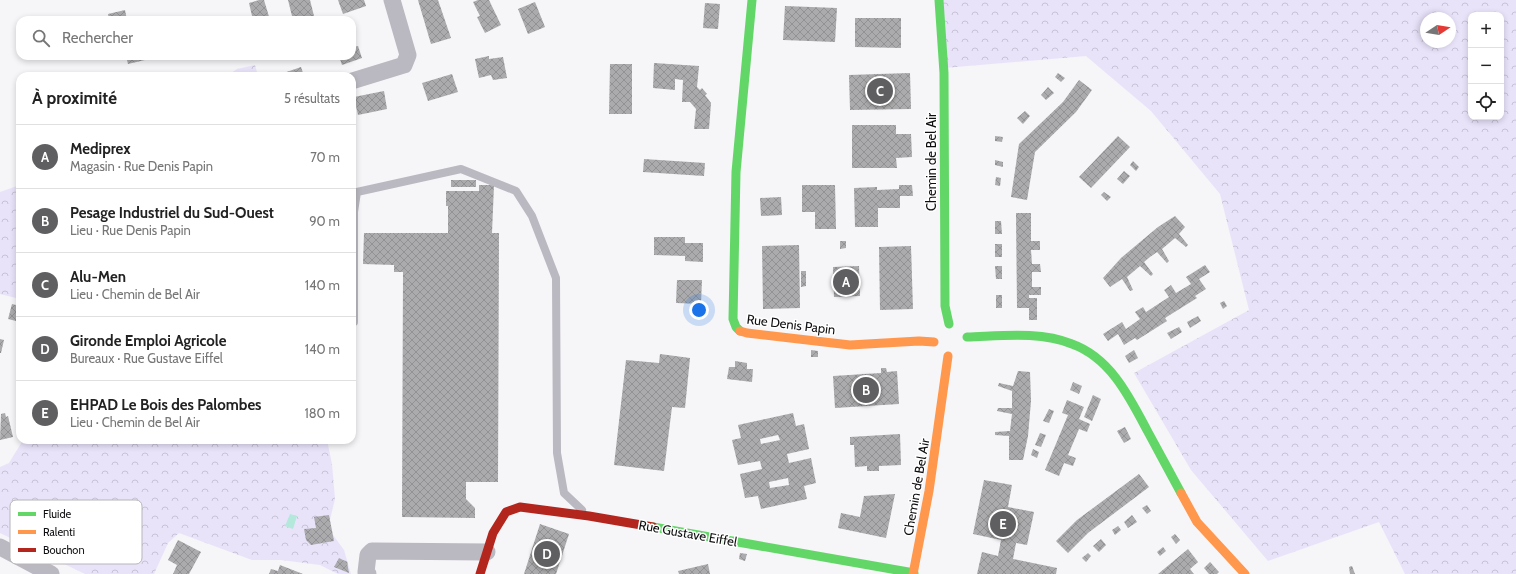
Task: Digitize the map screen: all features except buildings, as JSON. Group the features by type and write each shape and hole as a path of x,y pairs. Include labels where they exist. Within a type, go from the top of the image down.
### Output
{"street":[{"path":"356,80 404,64 408,55 392,0"},
{"name":"Rue Denis Papin","path":"752,0 736,172 733,319 735,326 739,331 850,345 919,341 934,342"},
{"name":"Chemin de Bel Air","path":"939,0 944,68 945,306 956,326 967,337"},
{"path":"956,326 938,330 934,342 939,351 948,356 958,354"},
{"path":"965,347 967,337 1010,336 1049,337 1084,349 1110,371 1124,388 1197,522 1245,574"},
{"name":"Chemin de Bel Air","path":"916,574 948,356"},
{"name":"Rue Gustave Eiffel","path":"480,574 493,533 506,512 520,507 589,516 916,574"},
{"path":"0,547 10,552"},
{"path":"368,574 366,572 368,556 372,552 487,552"},
{"path":"32,564 51,574"}],"lane":[{"path":"356,199 357,192 461,169 516,191 532,216 556,278 557,453 564,493 589,516"}],"green space":[{"path":"939,0 1516,0 1516,574 1405,574 1379,522 1268,561 1191,470 1134,373 1249,310 1220,194 1151,111 1086,56 944,68"},
{"path":"255,65 257,72 233,72 237,69"},
{"path":"16,186 16,298 0,294 0,192"},
{"path":"21,444 328,444 332,464 335,499 328,528 344,550 351,574 338,574 320,565 281,560 252,560 179,533 168,543 154,574 85,574 64,564 142,564 142,500 10,500 10,538 0,533 0,467 9,463"}],"shaded area":[{"path":"290,514 297,516 293,529 285,526"}],"traffic: fast":[{"path":"740,331 736,327 733,319 736,172 752,0"},
{"path":"939,0 944,73 945,306 949,324"},
{"path":"967,337 1007,335 1047,337 1060,340 1086,350 1098,359 1118,380 1134,406 1181,493"},
{"path":"653,527 914,573"}],"traffic: slow":[{"path":"740,331 850,345 919,341 934,342"},
{"path":"913,574 929,491 948,356"},
{"path":"1181,493 1197,522 1245,574"}],"traffic: jam":[{"path":"480,574 493,533 506,512 520,507 589,516 653,527"}],"place":[{"name":"Alu-Men","path":"880,91"},
{"name":"Mediprex","path":"846,282"},
{"name":"Pesage Industriel du Sud-Ouest","path":"866,390"},
{"name":"EHPAD Le Bois des Palombes","path":"1003,524"},
{"name":"Gironde Emploi Agricole","path":"547,554"}]}
